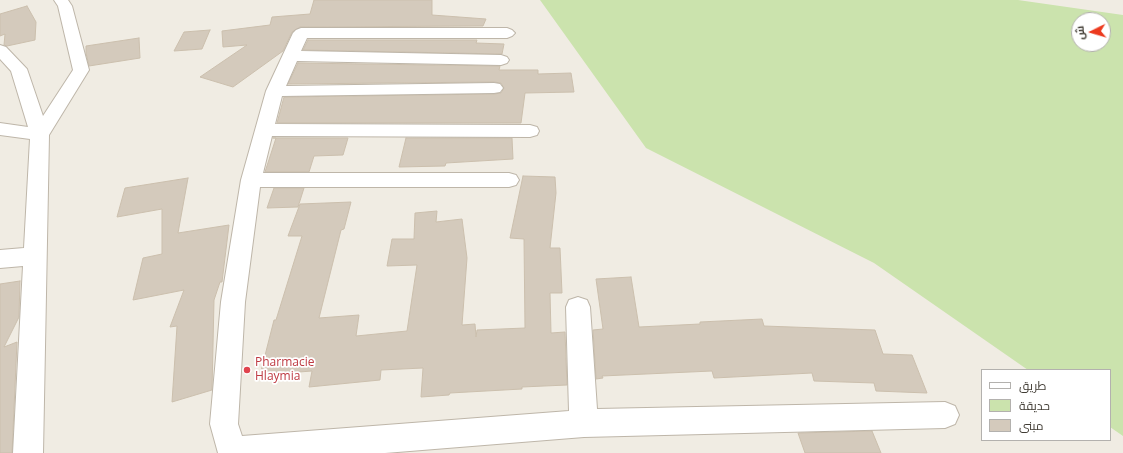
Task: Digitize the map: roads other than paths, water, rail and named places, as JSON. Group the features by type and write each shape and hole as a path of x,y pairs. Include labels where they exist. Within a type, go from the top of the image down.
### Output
{"street":[{"path":"40,135 81,70 65,6 61,0"},
{"path":"507,33 300,33 275,91 251,180 233,302 224,424 233,452 584,423 945,415"},
{"path":"0,50 19,69 40,135 28,453"},
{"path":"291,56 501,60"},
{"path":"275,91 494,88"},
{"path":"0,129 40,135"},
{"path":"265,130 530,131"},
{"path":"251,180 509,180"},
{"path":"0,259 35,256"},
{"path":"578,308 584,423"}],"place":[{"name":"Pharmacie Hlaymia","path":"247,370"}]}
